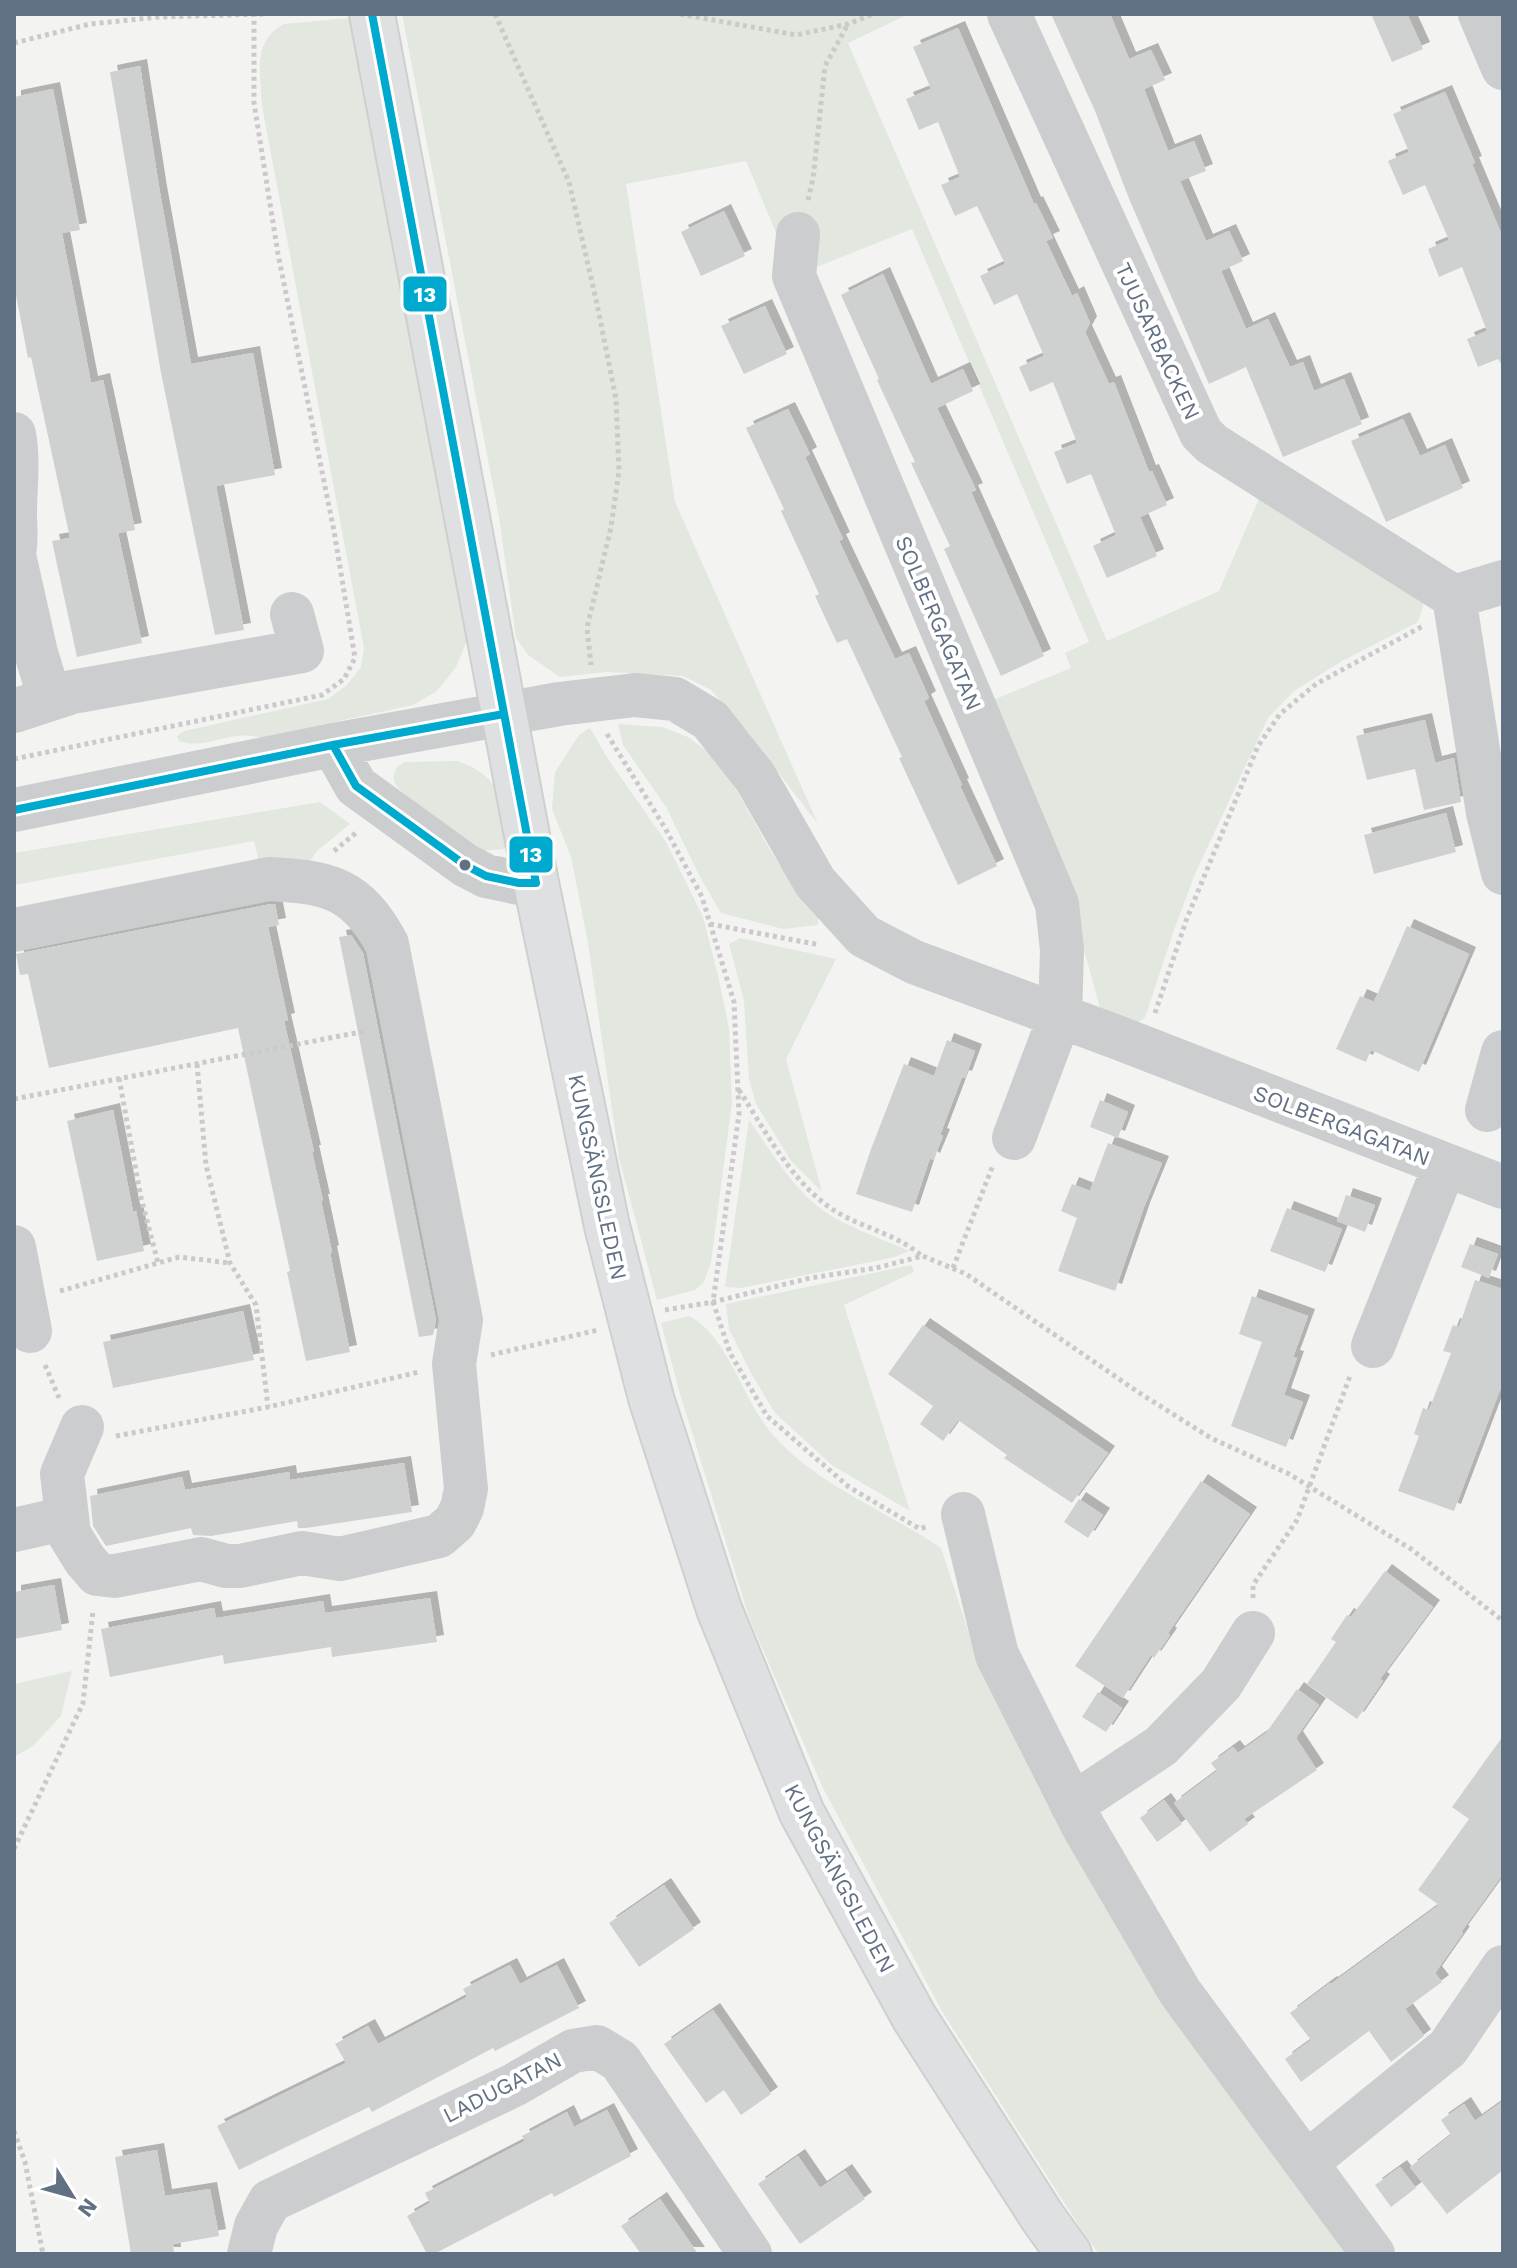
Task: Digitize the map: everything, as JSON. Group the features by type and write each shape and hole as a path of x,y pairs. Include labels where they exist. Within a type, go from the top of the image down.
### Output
{"main road":[{"name":"KUNGSÄNGSLEDEN","path":"372,14 536,883 607,1226 651,1398 719,1609 802,1813 914,2017 1069,2254"}],"street":[{"name":"TJUSARBACKEN","path":"1009,14 1201,433 1212,444 1454,597"},
{"path":"1480,14 1503,68"},
{"name":"SOLBERGAGATAN","path":"798,234 794,276 1057,904 1062,950 1060,1016 1014,1138"},
{"path":"14,434 17,495 14,554 36,653 35,694 72,692 302,651 292,614"},
{"path":"1503,582 1454,597 1488,813 1503,873"},
{"name":"SOLBERGAGATAN","path":"14,810 333,745 559,704 635,695 675,699 710,720 755,777 815,882 864,936 914,962 1503,1187"},
{"path":"333,745 356,786 465,865 486,876 536,883"},
{"path":"14,930 269,879 306,881 348,894 374,920 387,944 461,1320 454,1364 466,1489 455,1522 439,1536 340,1559 302,1553 240,1566 226,1566 201,1559 115,1576 97,1574 69,1534 62,1474 82,1427"},
{"path":"1487,1110 1503,1052"},
{"name":"SOLBERGAGATAN","path":"1373,1346 1445,1165"},
{"path":"14,1247 27,1316"},
{"path":"963,1514 997,1655 1072,1805 1180,1992 1373,2254"},
{"path":"14,1530 67,1518"},
{"path":"1072,1805 1161,1746 1221,1684 1253,1633"},
{"path":"1306,2163 1448,2048 1503,1967"},
{"name":"LADUGATAN","path":"249,2254 256,2226 270,2201 514,2085 573,2051 597,2047 620,2061 750,2254"}],"path":[{"path":"14,43 90,24 159,17 265,14"},
{"path":"495,14 569,182 616,399 619,471 611,527 587,628 591,666"},
{"path":"680,14 796,35 848,24 873,14"},
{"path":"14,759 322,695 344,679 355,658 334,531 278,254 254,103 254,15"},
{"path":"798,234 813,179 825,66 848,24"},
{"path":"1143,1048 1187,918 1265,735 1280,714 1316,684 1430,623 1454,597"},
{"path":"605,730 665,828 702,897 734,1002 739,1114 713,1302 730,1353 767,1416 849,1487 920,1529 963,1514"},
{"path":"710,924 825,946 864,936"},
{"path":"14,1099 350,1035 403,1022"},
{"path":"197,1064 206,1165 230,1263 256,1305 268,1407"},
{"path":"119,1078 141,1198 158,1263"},
{"path":"739,1089 794,1173 830,1207 907,1243 923,1256 966,1274 1211,1438 1289,1474 1411,1549 1503,1621"},
{"path":"953,1268 993,1165 1014,1138"},
{"path":"663,1310 923,1256"},
{"path":"230,1263 179,1257 27,1316 62,1404 82,1427 113,1436 268,1407 606,1329"},
{"path":"1253,1633 1253,1585 1297,1520 1349,1378 1373,1346"},
{"path":"14,1849 83,1703 97,1574"},
{"path":"14,2131 25,2162 43,2254"}],"shaded area":[{"path":"402,14 909,14 848,43 1107,641 1219,591 1261,494 1424,603 1418,622 1342,661 1294,691 1268,718 1195,874 1145,1018 1133,1025 1100,1008 1062,869 988,702 1071,668 1065,653 1089,642 912,229 794,276 746,161 626,184 675,502 818,824 711,690 683,676 607,672 560,677 528,655 516,638 499,517"},
{"path":"349,18 467,623 466,643 456,667 437,691 413,705 261,738 239,736 199,743 179,741 177,736 184,731 328,699 347,685 361,667 364,648 262,106 260,71 266,40 284,24"},
{"path":"618,724 662,727 688,737 720,761 774,857 818,916 818,925 783,929 721,913 666,807 623,745"},
{"path":"590,728 666,842 703,917 729,1028 732,1103 711,1262 704,1282 695,1290 657,1300 619,1158 588,943 571,857 552,809 555,772 579,735"},
{"path":"458,761 484,775 497,792 508,841 504,849 482,851 407,796 395,783 397,767 405,762"},
{"path":"320,802 350,824 317,851 308,864 259,862 254,841 14,885 14,853"},
{"path":"740,938 836,959 786,1059 822,1192 791,1161 756,1104 749,1079 744,1001 729,944"},
{"path":"749,1120 797,1187 821,1209 853,1227 909,1251 895,1257 741,1288 725,1287"},
{"path":"911,1265 914,1272 844,1305 910,1511 833,1466 775,1413 729,1329 726,1304"},
{"path":"689,1316 713,1336 756,1412 782,1445 847,1493 941,1548 982,1673 1352,2254 1099,2254 1081,2229 943,2013 823,1788 750,1620 661,1323"},
{"path":"72,1671 61,1716 33,1746 14,1757 14,1684"}],"building":[{"path":"1051,14 1110,14 1129,59 1151,50 1165,80 1144,89 1168,151 1194,141 1206,171 1180,181 1206,241 1229,231 1243,261 1221,271 1246,329 1268,319 1290,367 1303,362 1314,391 1344,379 1362,424 1283,457 1246,367 1209,384"},
{"path":"1371,14 1407,14 1423,49 1392,62"},
{"path":"958,28 1034,204 1053,238 1046,241 1072,296 1077,293 1090,323 1085,332 1109,384 1114,382 1149,472 1152,471 1167,505 1140,517 1157,556 1107,578 1093,546 1116,535 1091,474 1067,484 1054,452 1077,443 1053,382 1030,392 1019,367 1044,356 1017,294 994,305 980,276 1005,264 977,206 955,216 941,185 960,177 938,122 919,130 906,99 931,89 913,47"},
{"path":"140,66 191,364 253,353 275,475 216,486 244,630 215,635 161,373 110,72"},
{"path":"53,89 80,230 62,233 91,383 103,380 135,530 118,533 142,643 77,657 52,541 70,538 14,285 14,97"},
{"path":"1445,92 1503,238 1503,367 1498,359 1478,367 1467,339 1487,331 1462,267 1439,277 1428,249 1449,240 1425,185 1403,195 1388,161 1409,152 1393,114"},
{"path":"724,211 745,256 701,276 681,232"},
{"path":"883,274 931,384 963,369 973,391 937,408 976,490 971,492 1044,656 1001,676 944,549 950,546 911,463 915,462 841,295"},
{"path":"765,306 787,354 744,374 721,326"},
{"path":"788,409 810,454 805,457 843,539 839,541 895,659 909,653 929,698 924,701 997,866 958,885 847,639 837,643 815,596 819,594 746,428"},
{"path":"1403,419 1420,456 1445,445 1463,488 1386,522 1351,441"},
{"path":"1425,720 1435,763 1454,758 1461,802 1424,810 1415,769 1367,780 1356,736"},
{"path":"1446,813 1456,852 1374,874 1364,835"},
{"path":"275,904 279,925 268,927 288,1020 284,1021 314,1152 350,1352 306,1361 238,1028 49,1068 28,974 20,975 16,954"},
{"path":"1407,926 1469,954 1419,1072 1371,1050 1366,1062 1336,1049 1360,996 1374,1002"},
{"path":"351,935 363,953 436,1320 433,1335 419,1337 339,937"},
{"path":"947,1040 975,1051 965,1078 962,1077 933,1160 930,1158 912,1212 856,1194 904,1064 934,1076"},
{"path":"1100,1100 1128,1112 1118,1138 1090,1127"},
{"path":"113,1110 144,1251 97,1261 67,1121"},
{"path":"1108,1143 1162,1163 1115,1291 1058,1271 1077,1218 1061,1211 1072,1184 1090,1191"},
{"path":"1346,1195 1375,1205 1365,1232 1337,1221"},
{"path":"1287,1208 1342,1229 1325,1272 1270,1251"},
{"path":"1470,1244 1498,1254 1489,1278 1461,1267"},
{"path":"1475,1280 1503,1289 1503,1382 1454,1511 1398,1491 1419,1436 1414,1434 1423,1408 1429,1410 1451,1353 1443,1351 1453,1325 1459,1327"},
{"path":"1252,1296 1308,1316 1293,1357 1297,1358 1284,1395 1303,1402 1286,1447 1231,1426 1262,1342 1239,1334"},
{"path":"243,1311 254,1360 113,1388 103,1342"},
{"path":"923,1325 1108,1453 1072,1503 1004,1458 1007,1455 958,1420 943,1441 920,1424 933,1406 888,1374"},
{"path":"404,1463 412,1512 306,1528 298,1528 297,1521 211,1536 193,1535 191,1528 106,1546 93,1526 90,1496 182,1477 185,1490 289,1472 290,1480"},
{"path":"1201,1481 1250,1514 1168,1633 1170,1635 1154,1658 1151,1655 1123,1698 1075,1666"},
{"path":"1079,1499 1103,1515 1088,1538 1064,1522"},
{"path":"1385,1571 1433,1607 1380,1679 1383,1681 1357,1719 1307,1684 1336,1642 1331,1639 1347,1615 1351,1617"},
{"path":"54,1585 62,1630 14,1639 14,1592"},
{"path":"430,1598 437,1642 332,1657 331,1647 224,1664 223,1655 110,1677 101,1629 214,1608 216,1618 323,1601 325,1613"},
{"path":"1297,1689 1319,1705 1296,1738 1317,1770 1244,1819 1248,1824 1210,1852 1174,1803 1217,1771 1211,1763 1233,1747 1238,1753 1266,1733"},
{"path":"1098,1692 1122,1708 1106,1732 1082,1717"},
{"path":"1503,1736 1503,1874 1435,1973 1442,1982 1405,2009 1424,2036 1391,2062 1369,2031 1301,2082 1285,2059 1311,2040 1290,2013 1439,1905 1418,1890 1469,1819 1452,1807"},
{"path":"1164,1800 1182,1824 1157,1842 1140,1818"},
{"path":"664,1885 694,1929 639,1967 609,1923"},
{"path":"510,1965 520,1984 557,1965 579,2008 495,2051 493,2048 372,2112 369,2107 239,2170 217,2126 346,2063 335,2044 368,2026 378,2044 467,1997 463,1989"},
{"path":"713,2010 771,2094 741,2115 724,2090 706,2103 664,2044"},
{"path":"1503,2101 1503,2170 1447,2214 1410,2167 1451,2135 1441,2120 1464,2104 1475,2121"},
{"path":"607,2110 631,2156 554,2197 552,2193 434,2254 427,2254 407,2216 430,2203 425,2193 525,2141 522,2136 567,2112 574,2127"},
{"path":"157,2150 165,2196 210,2189 219,2236 173,2244 174,2254 131,2254 115,2157"},
{"path":"798,2156 820,2188 845,2171 865,2199 800,2244 758,2184"},
{"path":"1400,2167 1416,2188 1391,2207 1375,2185"},
{"path":"660,2199 698,2254 641,2254 621,2226"}],"transit line":[{"name":"13","path":"333,745 356,786 465,865 486,876 536,883 372,14"},
{"name":"13","path":"14,810 333,745 504,714"}]}
